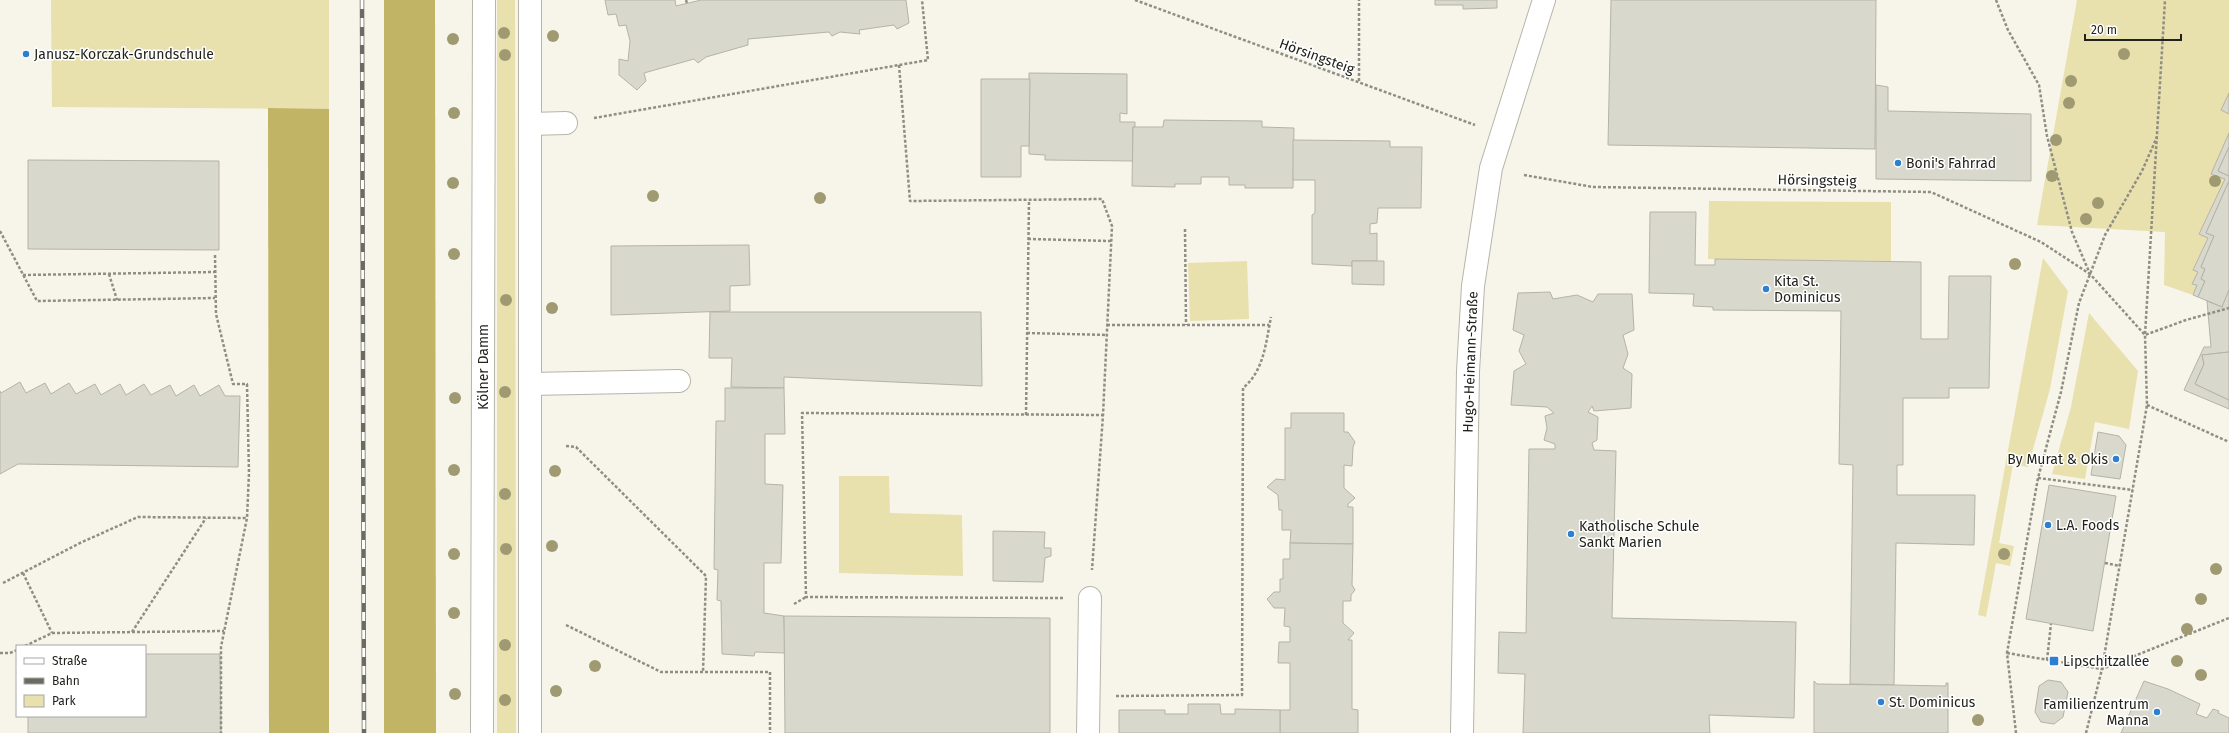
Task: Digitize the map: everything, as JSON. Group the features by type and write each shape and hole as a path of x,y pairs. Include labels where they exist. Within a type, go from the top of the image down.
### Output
{"street":[{"name":"Kölner Damm","path":"482,733 484,0"},
{"path":"530,0 530,733"},
{"name":"Hugo-Heimann-Straße","path":"1462,733 1468,372 1473,286 1491,168 1544,0"},
{"path":"530,124 566,123"},
{"path":"530,384 679,381"},
{"path":"1088,733 1090,598"}],"path":[{"path":"566,123 928,60 922,0"},
{"name":"Hörsingsteig","path":"1135,0 1476,125"},
{"path":"1359,0 1359,82"},
{"path":"1996,0 2008,30 2039,86 2047,136 2072,232 2090,274 2145,335"},
{"path":"2086,733 2102,669 2147,405 2145,335 2165,0"},
{"path":"794,604 806,597 1090,598 1103,415 1112,226 1102,199 1029,201 910,201 899,65"},
{"path":"2016,733 2008,653 2038,478 2061,392 2079,303 2105,235 2142,171 2158,135"},
{"name":"Hörsingsteig","path":"1524,175 1593,187 1931,192 2041,242 2090,274"},
{"path":"1026,415 1029,201"},
{"path":"1185,229 1186,325"},
{"path":"0,231 37,301 215,298"},
{"path":"1028,239 1111,241"},
{"path":"215,255 216,314 233,384 247,384 249,473 247,518 221,647 221,733"},
{"path":"23,275 215,272"},
{"path":"110,274 117,300"},
{"path":"2145,335 2186,320 2229,308"},
{"path":"1088,695 1242,695 1243,388 1253,380 1263,358 1271,317"},
{"path":"1108,325 1269,325"},
{"path":"1027,333 1107,335"},
{"path":"2147,405 2229,442"},
{"path":"806,597 802,413 1103,415"},
{"path":"566,446 576,447 706,576 703,672"},
{"path":"2038,478 2133,490"},
{"path":"3,582 87,540 138,517 247,518"},
{"path":"132,632 206,518"},
{"path":"2105,563 2120,566"},
{"path":"23,573 52,633"},
{"path":"2008,653 2102,669 2229,618"},
{"path":"2047,660 2051,624"},
{"path":"566,625 661,672 770,672 770,733"},
{"path":"27,645 52,633 224,631"},
{"path":"0,653 10,653 16,650"}],"green space":[{"path":"51,0 329,0 329,109 52,107"},
{"path":"497,0 515,0 516,733 497,733"},
{"path":"2077,0 2229,0 2229,133 2211,174 2225,179 2199,233 2208,238 2193,269 2198,272 2192,284 2197,285 2193,295 2164,285 2165,232 2037,225"},
{"path":"1709,201 1891,202 1891,261 1708,259"},
{"path":"2043,258 2068,291 2050,389 2028,467 2013,464 1999,543 2014,546 2010,566 1996,563 1986,617 1978,615"},
{"path":"1247,261 1249,319 1190,321 1188,263"},
{"path":"2089,313 2138,371 2129,429 2095,422 2085,479 2052,474 2071,407"},
{"path":"839,476 889,476 890,513 962,515 963,576 839,573"}],"shaded area":[{"path":"384,0 435,0 436,733 384,733"},
{"path":"268,108 329,109 329,733 269,733"}],"building":[{"path":"605,0 675,0 676,6 701,0 906,0 909,23 897,29 894,25 859,30 860,34 840,32 832,36 829,32 748,39 748,45 706,57 698,63 694,59 644,73 646,81 637,90 619,75 619,59 628,61 630,41 626,25 619,26 616,14 608,15"},
{"path":"1435,0 1497,0 1497,8 1463,9 1463,5 1435,5"},
{"path":"1611,0 1876,0 1875,149 1608,145"},
{"path":"1029,73 1127,74 1127,114 1120,113 1120,122 1135,122 1135,127 1133,127 1133,161 1045,160 1045,155 1029,154"},
{"path":"981,79 1030,79 1029,146 1021,146 1021,177 981,177"},
{"path":"1876,85 1888,87 1888,111 2031,114 2031,181 1876,179"},
{"path":"2229,93 2229,114 2221,110"},
{"path":"1164,120 1262,121 1262,127 1294,128 1293,188 1245,188 1245,185 1229,185 1229,177 1201,177 1201,184 1175,184 1175,187 1132,186 1133,127 1163,127"},
{"path":"2229,133 2229,147 2218,171 2229,176 2229,181 2206,233 2214,236 2201,267 2205,269 2201,279 2205,281 2198,297 2193,295 2197,285 2192,284 2198,272 2193,270 2208,238 2199,234 2225,179 2211,174"},
{"path":"1293,140 1390,141 1390,147 1422,147 1421,208 1378,208 1377,223 1370,224 1370,234 1377,233 1377,261 1352,261 1352,266 1312,264 1312,215 1315,213 1315,180 1293,180"},
{"path":"2229,147 2229,176 2218,171"},
{"path":"28,160 219,161 219,250 28,249"},
{"path":"2229,181 2229,290 2222,307 2198,297 2205,281 2201,279 2205,269 2201,267 2214,236 2206,233"},
{"path":"1650,212 1696,212 1695,265 1715,265 1715,259 1921,262 1921,339 1948,339 1949,276 1991,276 1989,388 1949,388 1949,398 1903,398 1903,465 1897,465 1897,495 1975,495 1974,545 1896,543 1894,685 1850,684 1853,465 1839,464 1841,311 1713,310 1713,307 1693,306 1694,294 1649,293"},
{"path":"749,245 750,285 730,286 730,311 611,315 611,246"},
{"path":"1352,261 1384,261 1384,285 1352,284"},
{"path":"2229,290 2229,352 2202,355 2204,364 2195,384 2229,400 2229,409 2184,390 2204,347 2211,347 2207,301 2222,307"},
{"name":"Katholische Schule Sankt Marien","path":"1550,292 1553,299 1577,295 1593,302 1598,294 1632,294 1634,330 1623,335 1628,354 1623,368 1632,374 1631,408 1594,411 1592,406 1588,412 1598,417 1597,440 1592,443 1594,450 1616,451 1612,618 1796,622 1794,718 1709,715 1710,733 1523,733 1525,674 1498,673 1499,632 1526,633 1529,449 1555,449 1555,444 1544,440 1547,428 1545,416 1554,413 1547,407 1511,405 1514,371 1526,364 1519,351 1524,335 1513,330 1518,293"},
{"path":"710,312 981,312 982,386 784,377 784,388 731,387 732,358 709,358"},
{"path":"2229,352 2229,400 2195,384 2204,364 2202,355"},
{"path":"20,382 26,393 45,383 51,394 69,383 76,394 95,384 101,395 120,384 126,395 144,384 151,395 170,385 176,396 194,385 200,396 219,385 225,396 240,396 238,467 18,464 0,474 0,391 1,393"},
{"path":"725,388 784,388 785,434 765,434 765,484 783,485 781,563 764,563 764,613 784,616 785,653 755,652 754,656 722,654 721,601 717,600 718,570 714,569 716,421 725,421"},
{"path":"1291,413 1344,413 1344,432 1348,432 1355,442 1353,447 1352,466 1344,465 1344,488 1355,498 1348,504 1348,507 1353,507 1353,544 1290,543 1291,530 1282,530 1282,510 1279,510 1278,495 1267,487 1276,479 1285,480 1285,428 1291,428"},
{"path":"2098,432 2119,436 2126,445 2120,479 2091,475"},
{"path":"2049,485 2116,496 2093,631 2026,619"},
{"path":"993,531 1045,532 1044,548 1051,548 1051,556 1045,558 1043,582 993,581"},
{"path":"1290,543 1353,544 1352,585 1355,590 1351,595 1351,601 1343,601 1343,623 1354,633 1348,640 1352,640 1352,709 1358,710 1358,733 1280,733 1280,710 1290,710 1290,663 1278,663 1279,642 1290,642 1290,627 1284,626 1285,608 1274,608 1267,599 1274,592 1280,592 1280,579 1283,579 1283,559 1290,559"},
{"path":"784,616 1050,618 1050,733 785,733"},
{"path":"146,654 220,654 221,733 28,733 28,717 146,717"},
{"path":"2048,680 2061,682 2068,692 2063,717 2054,724 2041,722 2035,712 2039,686"},
{"name":"St. Dominicus","path":"1814,681 1817,684 1946,686 1946,683 1948,683 1948,733 1814,733"},
{"path":"2144,681 2168,689 2200,704 2196,714 2207,718 2213,709 2219,711 2218,713 2229,718 2229,733 2121,733"},
{"path":"1188,704 1220,704 1221,714 1235,714 1235,709 1280,710 1280,733 1119,733 1119,710 1165,710 1165,714 1188,714"}],"railway":[{"path":"362,0 364,733"}],"place":[{"name":"Janusz-Korczak-Grundschule","path":"26,54"},
{"name":"Boni's Fahrrad","path":"1898,163"},
{"name":"Kita St. Dominicus","path":"1766,289"},
{"name":"By Murat & Okis","path":"2116,459"},
{"name":"L.A. Foods","path":"2048,525"},
{"name":"Katholische Schule Sankt Marien","path":"1571,534"},
{"name":"Lipschitzallee","path":"2054,661"},
{"name":"St. Dominicus","path":"1881,702"},
{"name":"Familienzentrum Manna","path":"2157,712"}]}
